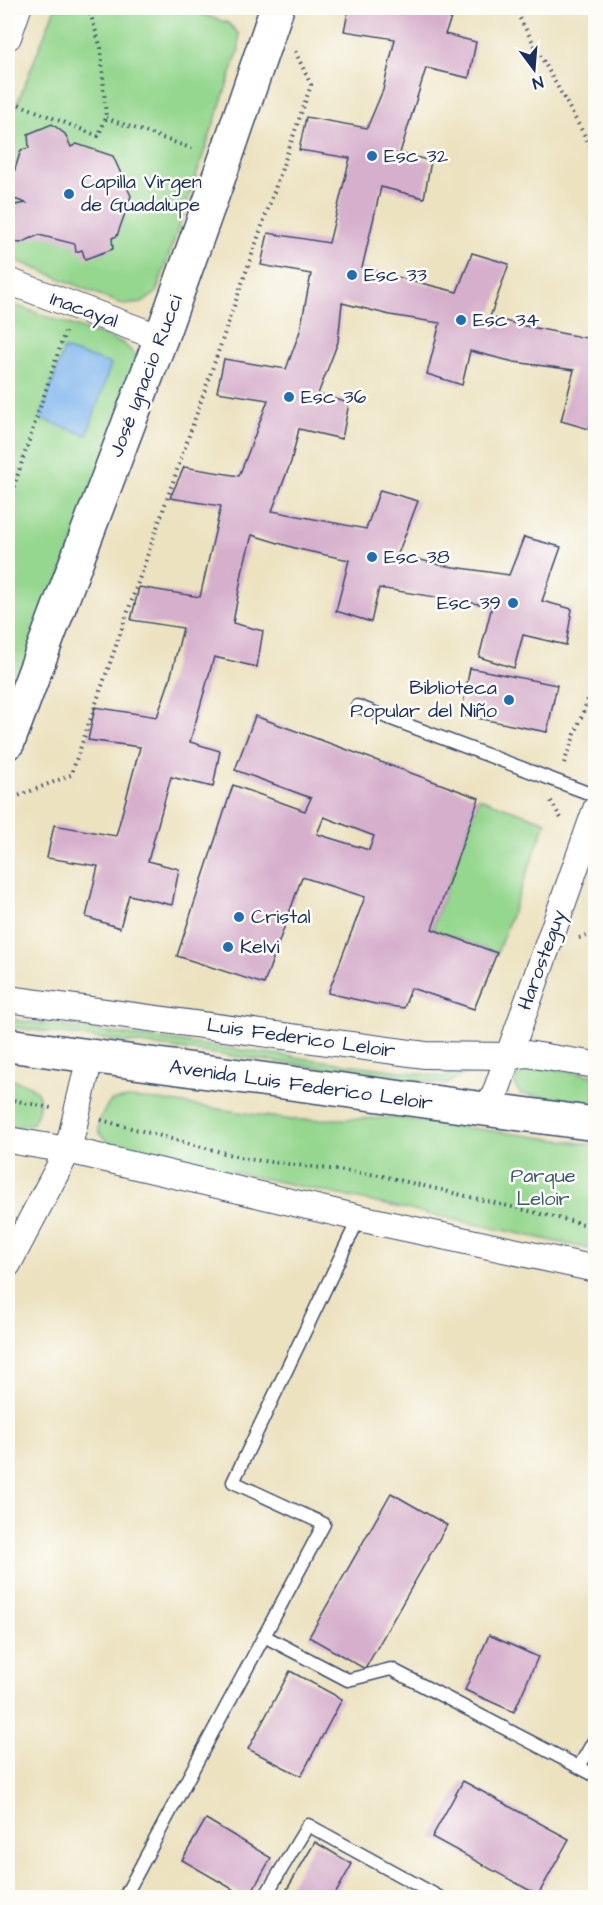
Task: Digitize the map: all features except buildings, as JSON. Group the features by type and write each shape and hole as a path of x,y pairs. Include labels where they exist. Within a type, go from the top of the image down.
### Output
{"street":[{"path":"8,37 18,8"},
{"name":"José Ignacio Rucci","path":"8,742 161,338 225,160 274,8"},
{"name":"Inacayal","path":"8,281 161,338"},
{"name":"Harosteguy","path":"489,1111 596,809"},
{"name":"Luis Federico Leloir","path":"8,999 425,1055 508,1056 527,1054 596,1065"},
{"name":"Avenida Luis Federico Leloir","path":"8,1045 596,1124"},
{"path":"8,1264 68,1150 90,1057"},
{"path":"8,1140 68,1150 359,1218 596,1269"}],"lane":[{"path":"357,706 596,796"},
{"path":"124,1898 324,1524 233,1482 359,1218"},
{"path":"264,1636 348,1680 390,1669 596,1776"},
{"path":"579,1767 596,1737"},
{"path":"264,1898 308,1825 441,1898"}],"path":[{"path":"8,100 98,136 106,118 101,48 91,16 82,8"},
{"path":"8,800 71,775 311,85 274,8"},
{"path":"514,8 596,156"},
{"path":"106,118 225,160"},
{"path":"8,504 74,306"},
{"path":"8,1099 76,1114 247,1159 378,1175 596,1227"}],"green space":[{"path":"55,8 183,8 228,23 239,34 239,50 156,293 142,303 124,305 8,257 8,127"},
{"path":"8,303 123,343 136,356 137,373 23,676 8,678"},
{"path":"479,798 546,822 497,953 432,929"},
{"path":"8,1017 20,1021 445,1077 456,1072 468,1073 446,1084 11,1027 8,1025"},
{"path":"540,1066 595,1076 595,1103 521,1094 515,1086 516,1077 525,1069"},
{"path":"8,1079 26,1084 37,1092 40,1104 33,1123 16,1128 8,1127"},
{"name":"Parque Leloir","path":"127,1098 158,1100 292,1120 398,1118 595,1145 595,1250 122,1148 112,1144 101,1135 98,1124 111,1101"}],"water":[{"path":"64,349 111,364 87,435 40,419"}],"place":[{"name":"Esc 32","path":"372,156"},
{"name":"Capilla Virgen de Guadalupe","path":"69,194"},
{"name":"Esc 33","path":"352,275"},
{"name":"Esc 34","path":"461,320"},
{"name":"Esc 36","path":"289,397"},
{"name":"Esc 38","path":"372,557"},
{"name":"Esc 39","path":"513,603"},
{"name":"Biblioteca Popular del Niño","path":"509,700"},
{"name":"Cristal","path":"239,917"},
{"name":"Kelvi","path":"228,947"}]}
